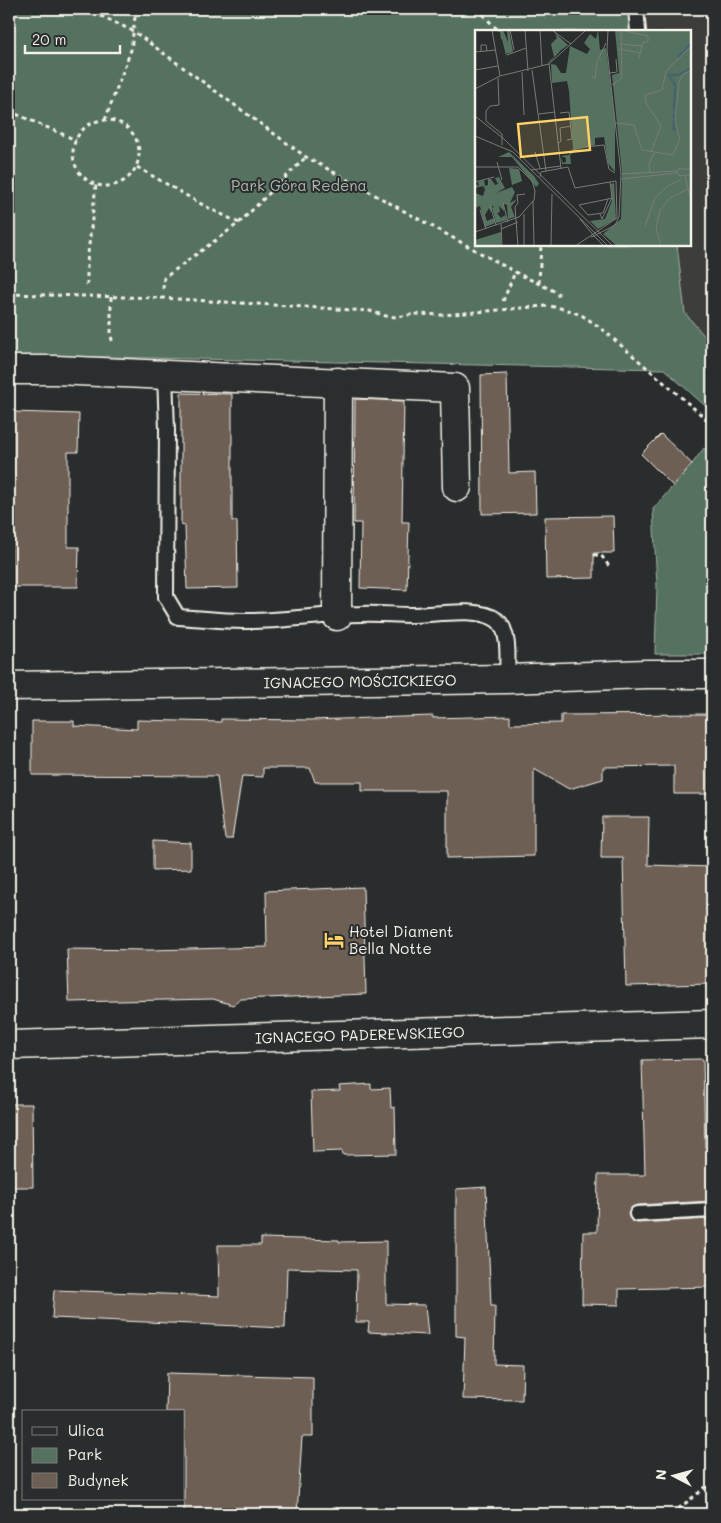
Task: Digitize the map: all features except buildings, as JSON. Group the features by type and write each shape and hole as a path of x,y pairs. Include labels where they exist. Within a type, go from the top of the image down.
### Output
{"street":[{"path":"9,370 55,370 455,388 457,487"},
{"path":"337,616 338,382"},
{"name":"IGNACEGO MOŚCICKIEGO","path":"9,686 507,679 646,674 712,674"},
{"name":"IGNACEGO PADEREWSKIEGO","path":"9,1045 712,1024"}],"lane":[{"path":"636,9 638,30"},
{"path":"165,375 167,430 166,597 178,617 243,622 360,614 472,613 489,616 498,622 503,629 507,643 507,679"},
{"path":"637,1214 712,1210"}],"path":[{"path":"86,9 133,31 306,157 558,293 558,298"},
{"path":"105,120 130,50 136,9"},
{"path":"476,9 498,30"},
{"path":"9,112 76,140"},
{"path":"105,120 116,121 126,126 138,144 140,156 137,167 132,175 124,181 106,186 96,185 81,175 76,167 74,149 76,140 81,132 96,122 105,120"},
{"path":"163,289 164,278 239,223 306,157"},
{"path":"137,167 203,205 239,223"},
{"path":"87,286 87,262 96,185"},
{"path":"539,284 541,246"},
{"path":"503,301 516,272"},
{"path":"9,294 162,298 370,311 397,317 415,314 442,315 545,306 563,308 583,316 601,328 712,424"},
{"path":"111,297 111,336 117,358 118,373"},
{"path":"594,555 601,555 609,566"},
{"path":"672,1514 712,1482"}],"shaded area":[{"path":"574,9 712,9 712,382 627,246 691,246 691,30 573,30"}],"green space":[{"name":"Park Góra Redena","path":"9,9 632,9 633,30 475,30 475,246 677,246 685,313 712,345 712,412 664,369 9,355"},
{"path":"704,448 712,456 712,654 655,654 657,586 653,509"}],"tram line":[{"path":"708,1514 712,1511"}],"place":[{"name":"Hotel Diament Bella Notte","path":"334,940"}]}
